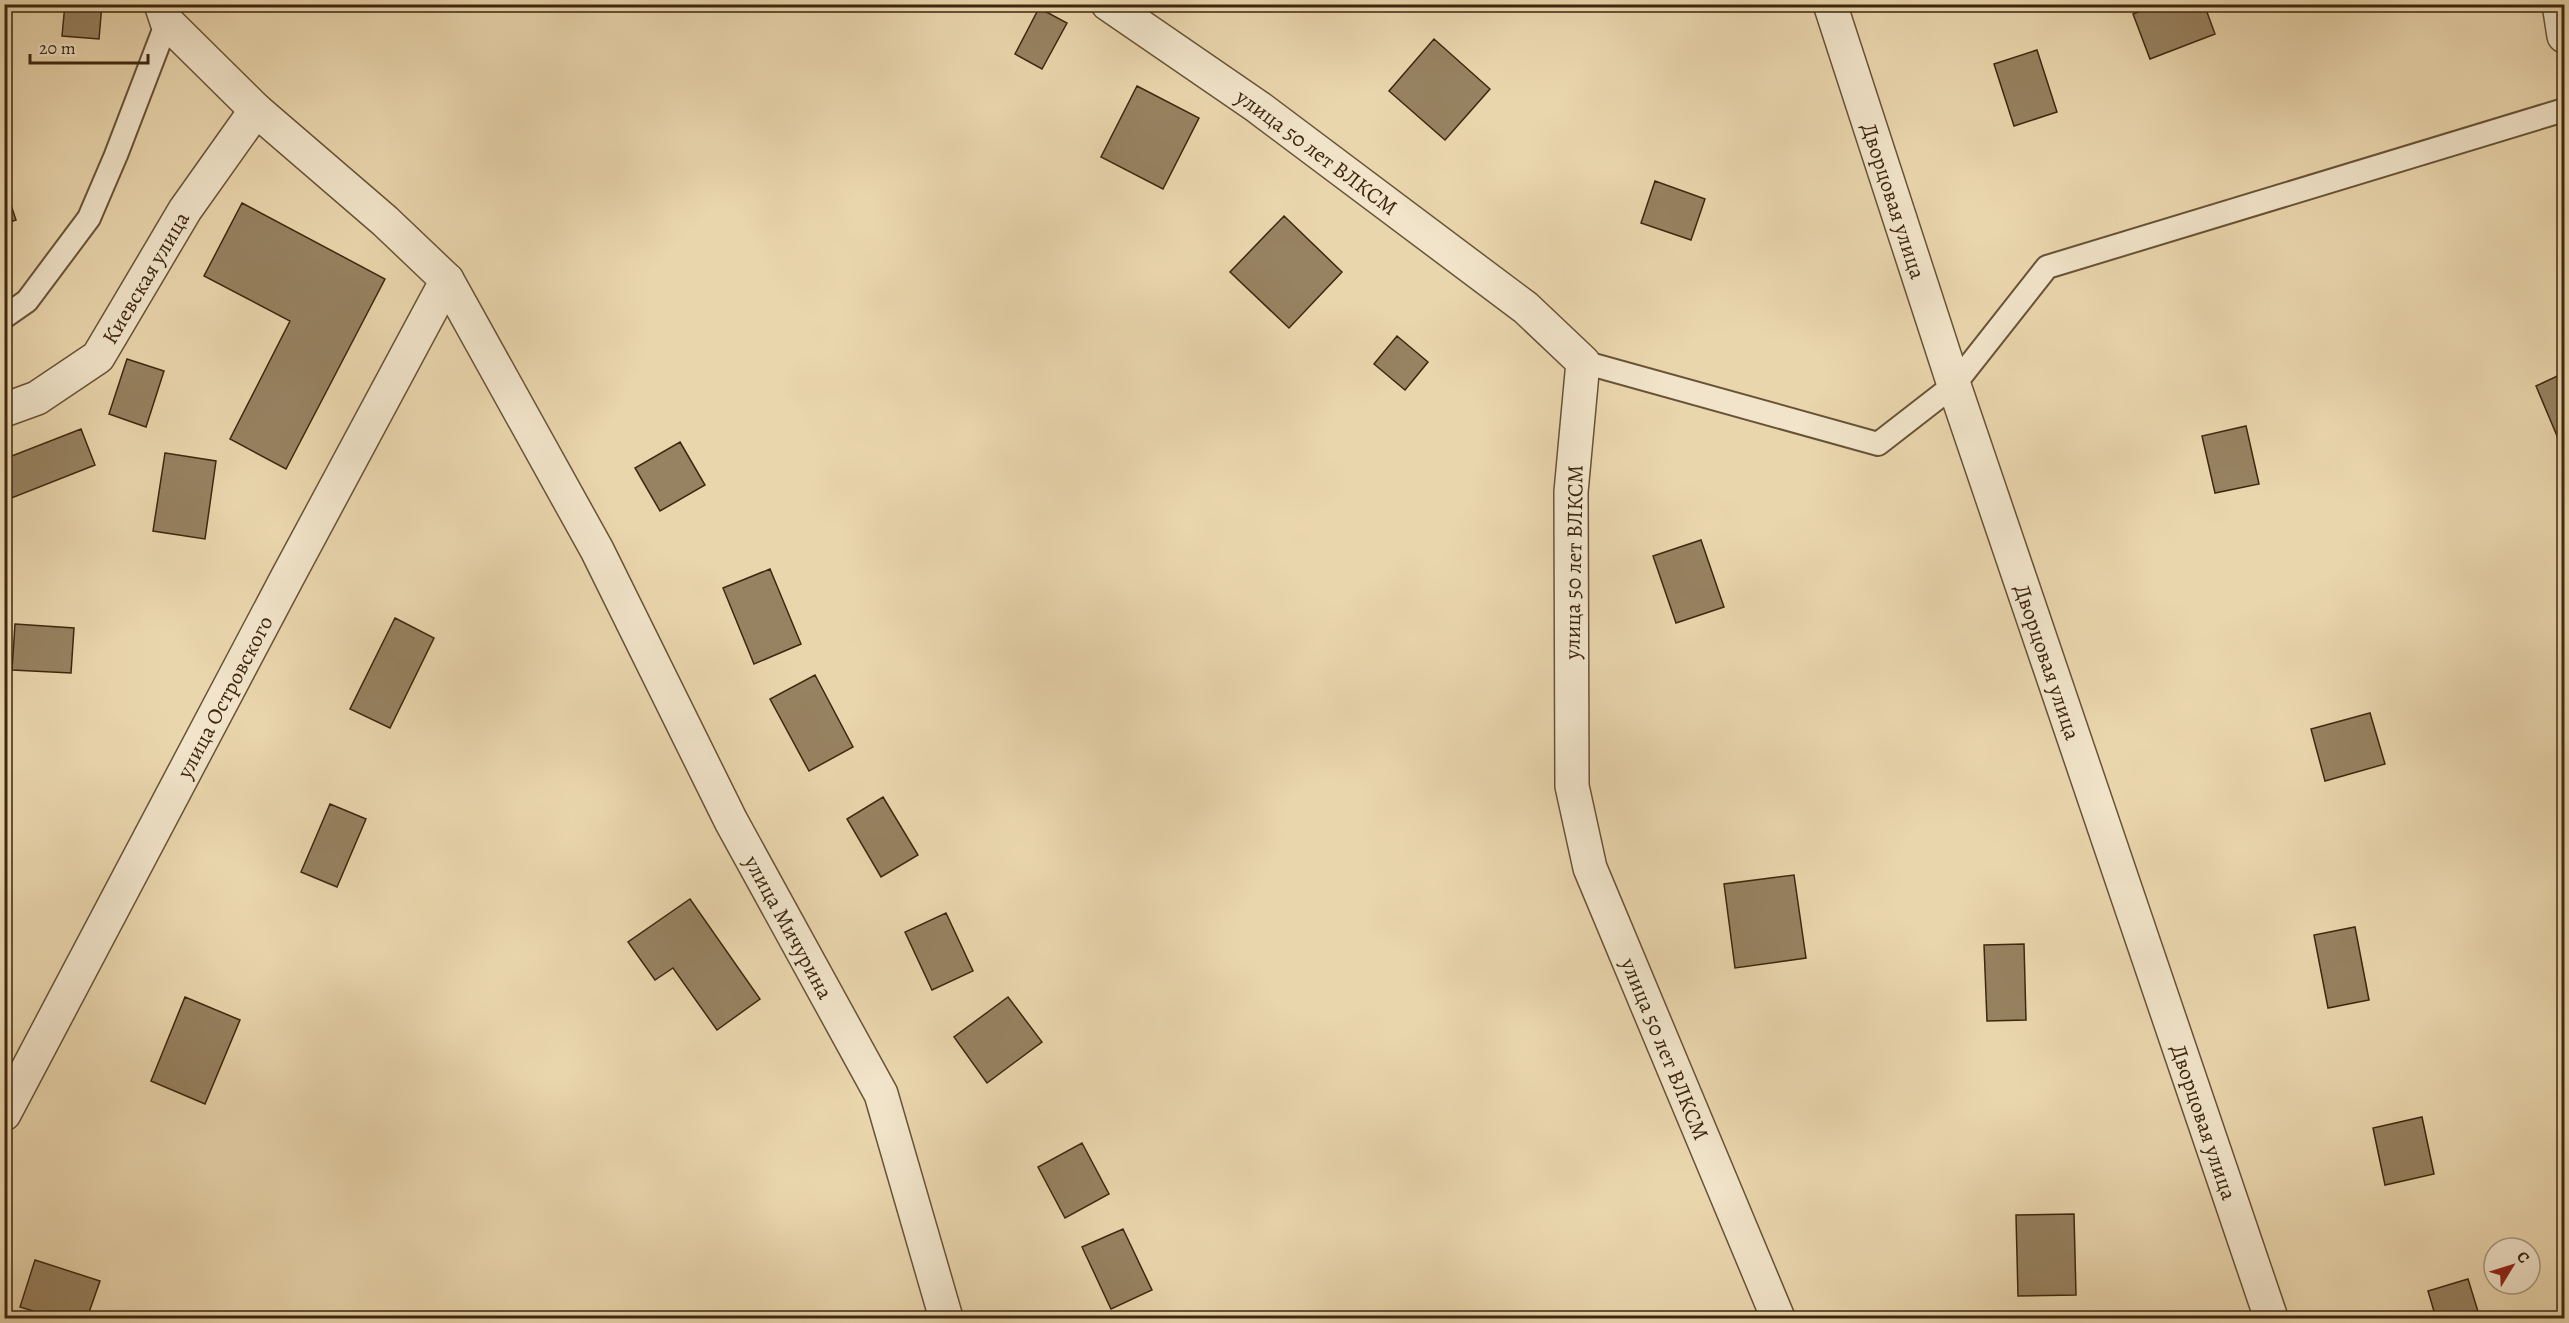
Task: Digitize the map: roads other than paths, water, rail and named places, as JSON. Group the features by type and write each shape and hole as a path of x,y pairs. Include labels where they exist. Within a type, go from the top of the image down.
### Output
{"street":[{"name":"улица 50 лет ВЛКСМ","path":"1108,4 1258,107 1516,300 1583,362 1570,492 1572,786 1590,868 1778,1318"},
{"name":"Дворцовая улица","path":"1830,4 1954,385 2271,1318"},
{"path":"2559,4 2565,36"},
{"name":"улица Мичурина","path":"164,13 256,111 385,221 447,280 597,550 731,821 880,1094 946,1318"},
{"name":"Киевская улица","path":"4,410 38,398 98,357 185,210 256,111"},
{"name":"улица Островского","path":"4,1114 447,280"}],"lane":[{"path":"4,317 27,301 88,218 116,156 164,13"},
{"path":"1583,362 1878,444 1954,385 2047,267 2565,110"}]}
